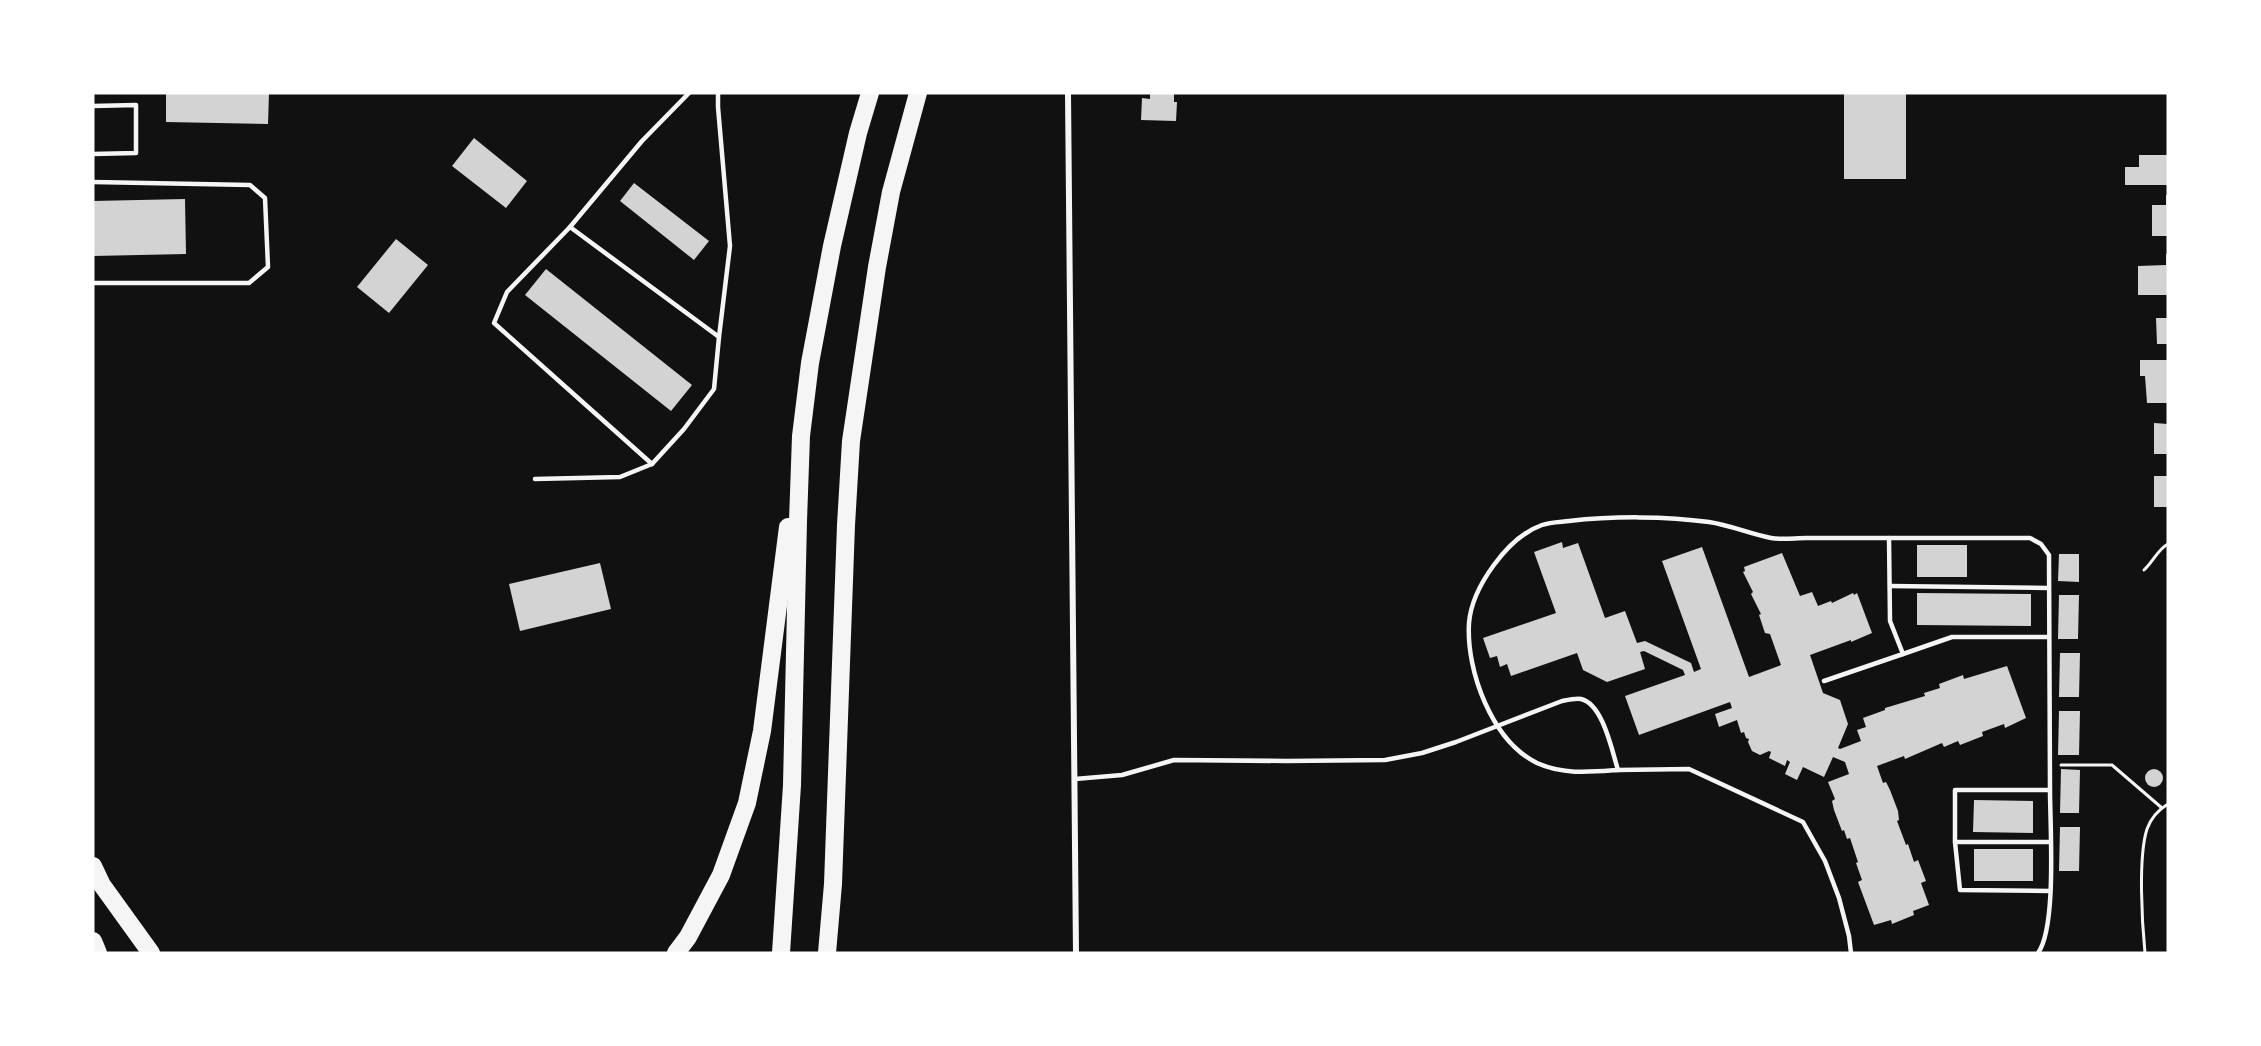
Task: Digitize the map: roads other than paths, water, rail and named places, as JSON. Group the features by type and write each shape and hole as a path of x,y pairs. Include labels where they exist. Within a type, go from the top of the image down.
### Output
{"highway":[{"path":"676,953 688,937 721,875 747,803 762,731 780,578 810,363 832,246 858,133 870,93"},
{"path":"827,953 833,884 851,441 877,267 891,192 918,93"},
{"path":"781,953 792,785 801,436"},
{"path":"93,866 108,893 151,953"},
{"path":"93,940 98,953"}],"street":[{"path":"1068,93 1076,953"}],"lane":[{"path":"652,464 495,323 507,292 570,227 642,141 690,93"},
{"path":"535,479 620,477 652,464 684,429 714,389 730,246 718,93"},
{"path":"93,106 136,105 135,153 93,154"},
{"path":"93,182 250,185 265,198 268,267 249,283 93,283"},
{"path":"570,227 719,337"},
{"path":"1851,953 1839,898 1825,861 1803,822 1689,769 1588,772 1559,770 1537,763 1518,750 1496,725 1481,694 1471,655 1469,621 1480,586 1504,550 1522,535 1543,524 1590,519 1642,518 1710,522 1773,538 2030,538 2041,544 2049,555 2050,891 2049,924 2038,953"},
{"path":"1889,538 1890,621 1903,654"},
{"path":"1890,586 2048,588"},
{"path":"1824,681 1952,638 2048,637"},
{"path":"1074,779 1122,775 1174,760 1384,760 1422,753 1562,701 1581,698 1594,706 1601,718 1618,770"},
{"path":"2050,790 1955,790 1955,842 1960,890 2050,891"},
{"path":"1955,842 2050,842"}]}
